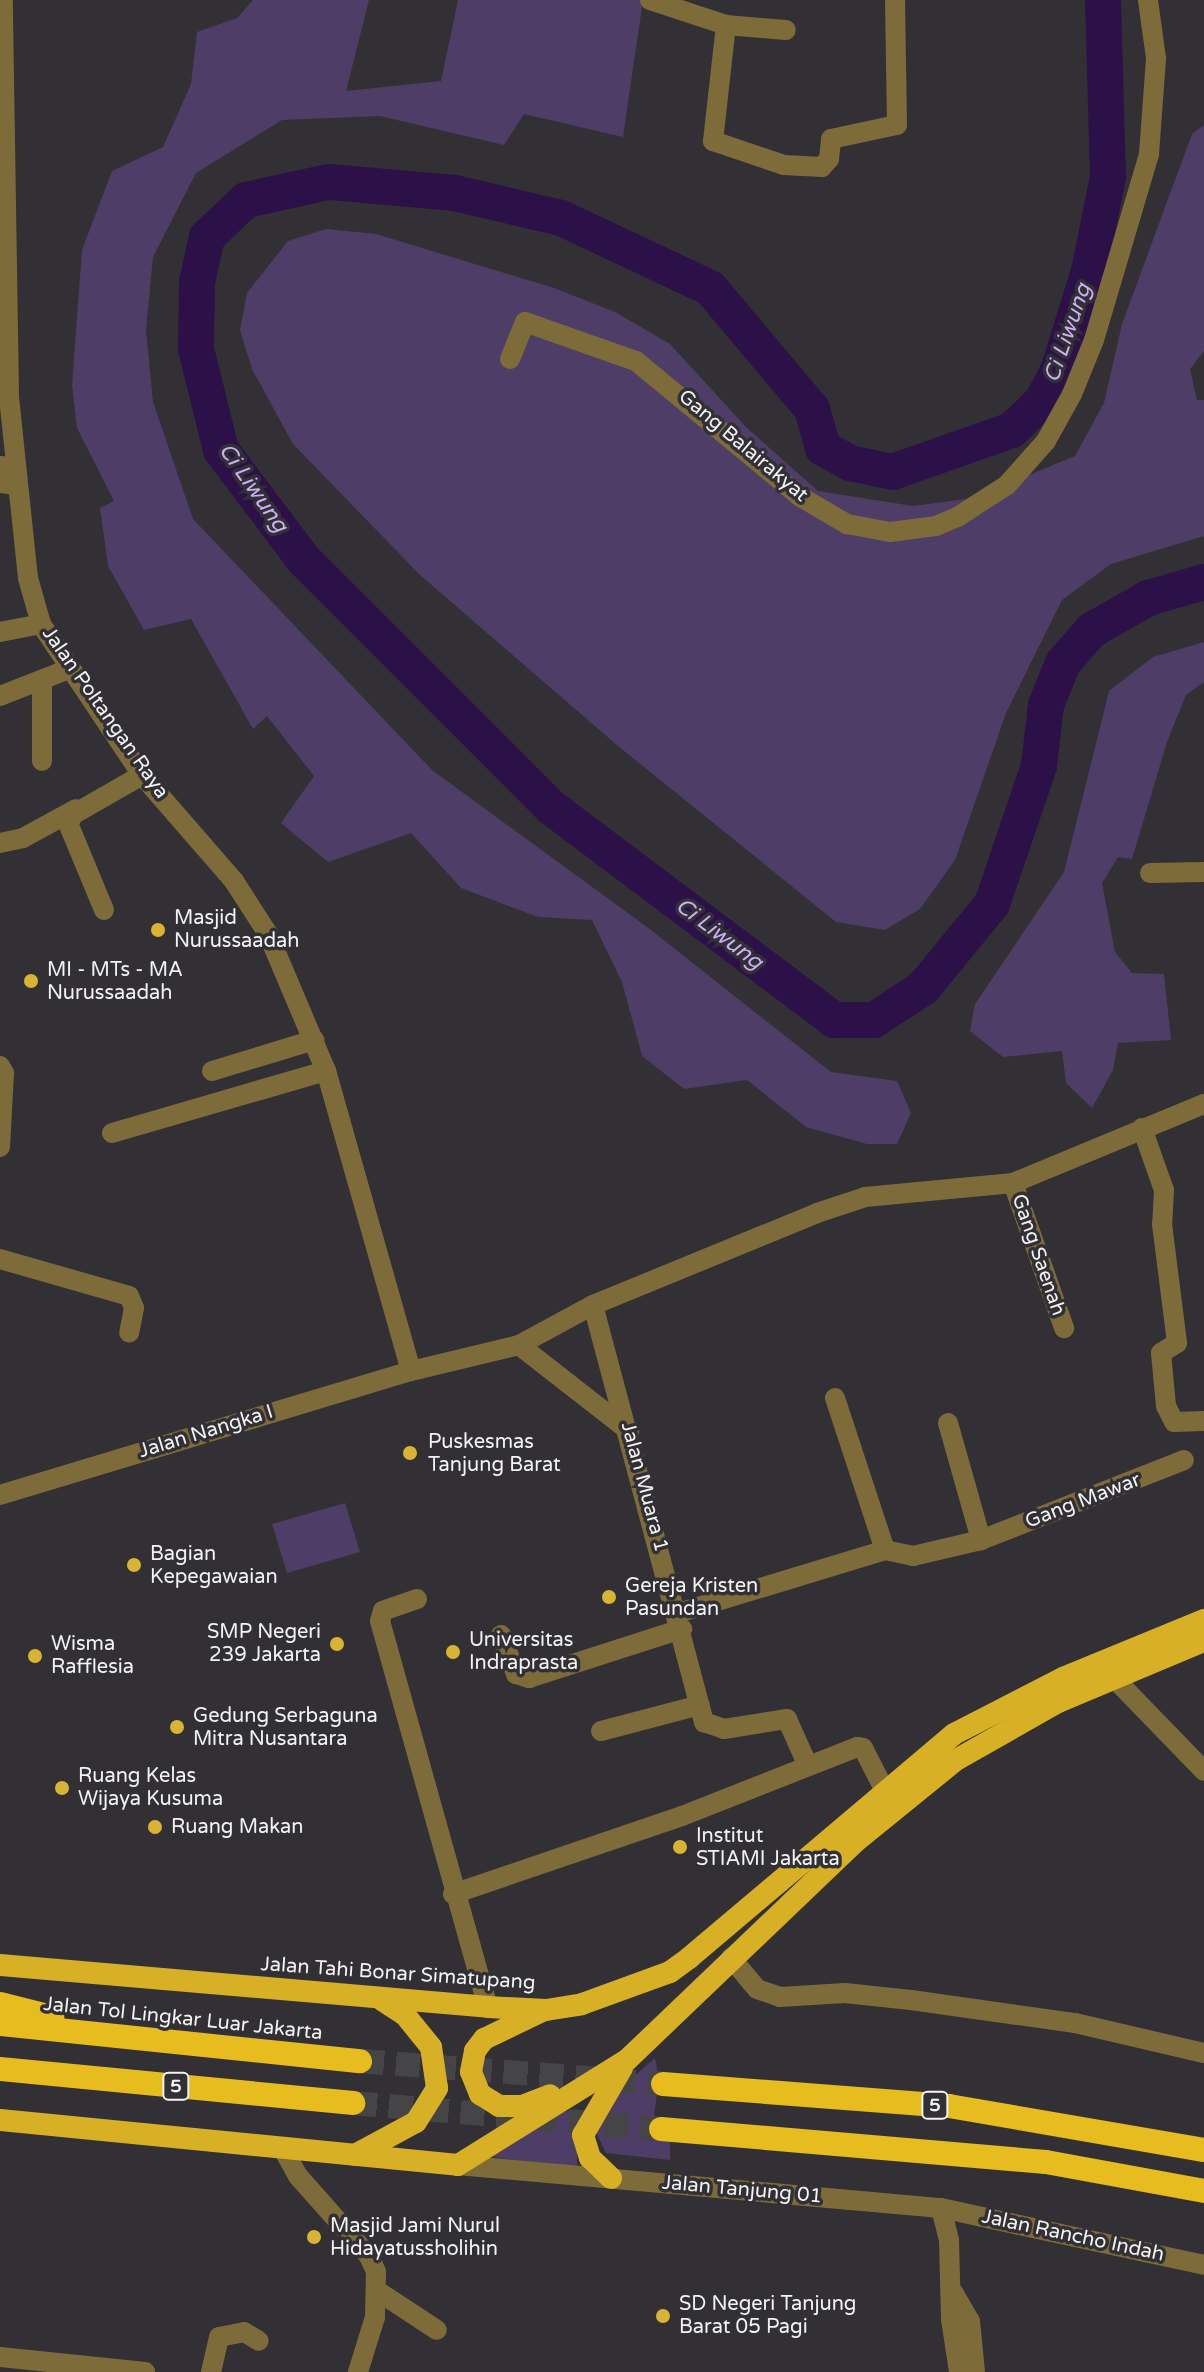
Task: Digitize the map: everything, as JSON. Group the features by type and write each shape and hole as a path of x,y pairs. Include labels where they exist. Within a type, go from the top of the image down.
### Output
{"highway":[{"name":"Jalan Tahi Bonar Simatupang","path":"0,1965 380,1999 546,2010 609,1996 670,1972 759,1901 884,1789 989,1714 1102,1660 1204,1620"},
{"path":"0,2120 458,2165 622,2063 900,1802 956,1760 1034,1714 1113,1677 1204,1641"},
{"path":"670,1972 691,1998"},
{"path":"354,2156 416,2122 437,2088 436,2057 427,2040 405,2015 380,1999"},
{"path":"0,2004 127,2037"},
{"path":"546,2010 479,2043 471,2072 486,2099 522,2106 622,2063"},
{"name":"Jalan Tol Lingkar Luar Jakarta","path":"0,2024 360,2061"},
{"path":"611,2178 590,2158 583,2135 622,2063"},
{"name":"5","path":"0,2069 353,2103"},
{"name":"5","path":"663,2084 949,2106 1204,2150"},
{"name":"5","path":"661,2129 1046,2162 1204,2191"}],"street":[{"name":"Jalan Poltangan Raya","path":"3,0 7,475 28,578 41,624 140,771 248,902 326,1071 411,1371"},
{"path":"650,0 726,25 786,30"},
{"path":"726,25 713,141 784,165 822,167 828,162 831,139 897,125 895,0"},
{"name":"Gang Balairakyat","path":"510,359 525,322 630,358 665,380 799,496 847,524 890,532 936,526 959,516 1007,485 1046,441 1072,394 1094,340 1149,154 1156,58 1148,0"},
{"path":"0,632 41,624"},
{"path":"0,696 42,683 69,669"},
{"path":"42,683 42,761"},
{"path":"0,843 23,838 140,771"},
{"path":"104,910 68,823 74,814 140,771"},
{"path":"1150,873 1204,872"},
{"path":"212,1071 314,1040"},
{"path":"0,1066 4,1073 0,1147"},
{"path":"112,1133 326,1071"},
{"name":"Jalan Nangka I","path":"0,1495 411,1371 519,1345 593,1305 865,1197 1013,1183 1204,1104"},
{"path":"1142,1128 1164,1190 1162,1224 1177,1343 1161,1353 1166,1406 1174,1422 1204,1421"},
{"name":"Gang Saenah","path":"1013,1183 1064,1328"},
{"path":"0,1259 129,1296 134,1308 129,1333"},
{"name":"Jalan Muara 1","path":"593,1305 700,1705"},
{"path":"519,1345 629,1431"},
{"path":"501,1635 516,1674 529,1678 680,1621 885,1550 835,1398"},
{"path":"948,1423 981,1540"},
{"name":"Gang Mawar","path":"885,1550 913,1556 981,1540 1184,1460"},
{"path":"417,1599 383,1611 380,1621 453,1894 488,2007"},
{"path":"1113,1677 1204,1771"},
{"path":"601,1731 700,1705 704,1722 713,1729 787,1719 808,1766"},
{"path":"453,1894 861,1746 884,1789"},
{"path":"731,1958 757,1989 780,1997 845,1993 941,2004 1075,2023 1204,2053"},
{"path":"283,2149 298,2176 369,2256 379,2292 358,2372"},
{"name":"Jalan Tanjung 01","path":"458,2165 941,2208"},
{"path":"941,2208 953,2292 951,2319 959,2372"},
{"name":"Jalan Rancho Indah","path":"941,2208 1204,2265"},
{"path":"379,2292 437,2330"},
{"path":"953,2292 970,2321 975,2372"},
{"path":"211,2372 219,2337 244,2332 259,2341"},
{"path":"0,2357 145,2372"}],"shaded area":[{"path":"253,0 369,0 346,91 441,81 458,0 643,0 623,137 524,114 504,145 380,116 282,120 196,173 153,257 146,330 153,402 193,519 432,770 647,927 831,1072 897,1081 911,1113 897,1144 867,1144 806,1127 747,1080 684,1089 642,1056 622,982 592,920 538,917 461,888 411,833 328,862 281,823 314,776 267,716 253,729 191,619 144,630 108,566 100,508 114,501 77,428 72,385 82,250 112,171 163,147 191,84 197,32 237,18"},
{"path":"1204,125 1204,351 1190,369 1197,400 1204,400 1204,536 1111,564 1062,600 1006,713 955,860 920,909 885,930 836,922 618,746 420,575 293,444 252,369 240,330 247,293 288,241 326,229 376,234 554,288 615,312 670,344 746,427 818,491 913,506 973,498 1075,456 1104,403 1122,324 1192,134"},
{"path":"1204,642 1204,682 1186,695 1167,742 1132,859 1118,857 1102,883 1115,952 1132,973 1164,974 1171,1040 1118,1043 1113,1070 1092,1108 1066,1083 1062,1051 1003,1057 970,1031 975,1004 1064,872 1109,691 1153,657"},
{"path":"345,1503 360,1552 287,1573 272,1524"},
{"path":"655,2058 659,2080 654,2115 670,2143 670,2160 606,2153 595,2130 609,2098"},
{"path":"577,2109 577,2171 483,2155 563,2112"}],"waterway":[{"name":"Ci Liwung","path":"1103,0 1108,177 1089,271 1058,371 1042,401 1012,430 893,472 850,463 823,448 812,409 710,288 561,218 455,193 328,182 246,200 207,237 197,282 196,349 221,450 303,559 552,808 834,1020 874,1020 923,988 992,904 1039,766 1046,705 1063,663 1092,630 1148,598 1204,582"}],"tunnel":[{"path":"360,2061 663,2084"},
{"path":"353,2103 661,2129"}],"place":[{"name":"Masjid Nurussaadah","path":"158,930"},
{"name":"MI - MTs - MA Nurussaadah","path":"31,981"},
{"name":"Puskesmas Tanjung Barat","path":"410,1453"},
{"name":"Bagian Kepegawaian","path":"134,1565"},
{"name":"Gereja Kristen Pasundan","path":"609,1597"},
{"name":"SMP Negeri 239 Jakarta","path":"337,1644"},
{"name":"Universitas Indraprasta","path":"453,1652"},
{"name":"Wisma Rafflesia","path":"35,1656"},
{"name":"Gedung Serbaguna Mitra Nusantara","path":"177,1727"},
{"name":"Ruang Kelas Wijaya Kusuma","path":"62,1788"},
{"name":"Ruang Makan","path":"155,1827"},
{"name":"Institut STIAMI Jakarta","path":"680,1847"},
{"name":"Masjid Jami Nurul Hidayatussholihin","path":"314,2237"},
{"name":"SD Negeri Tanjung Barat 05 Pagi","path":"663,2316"}]}
